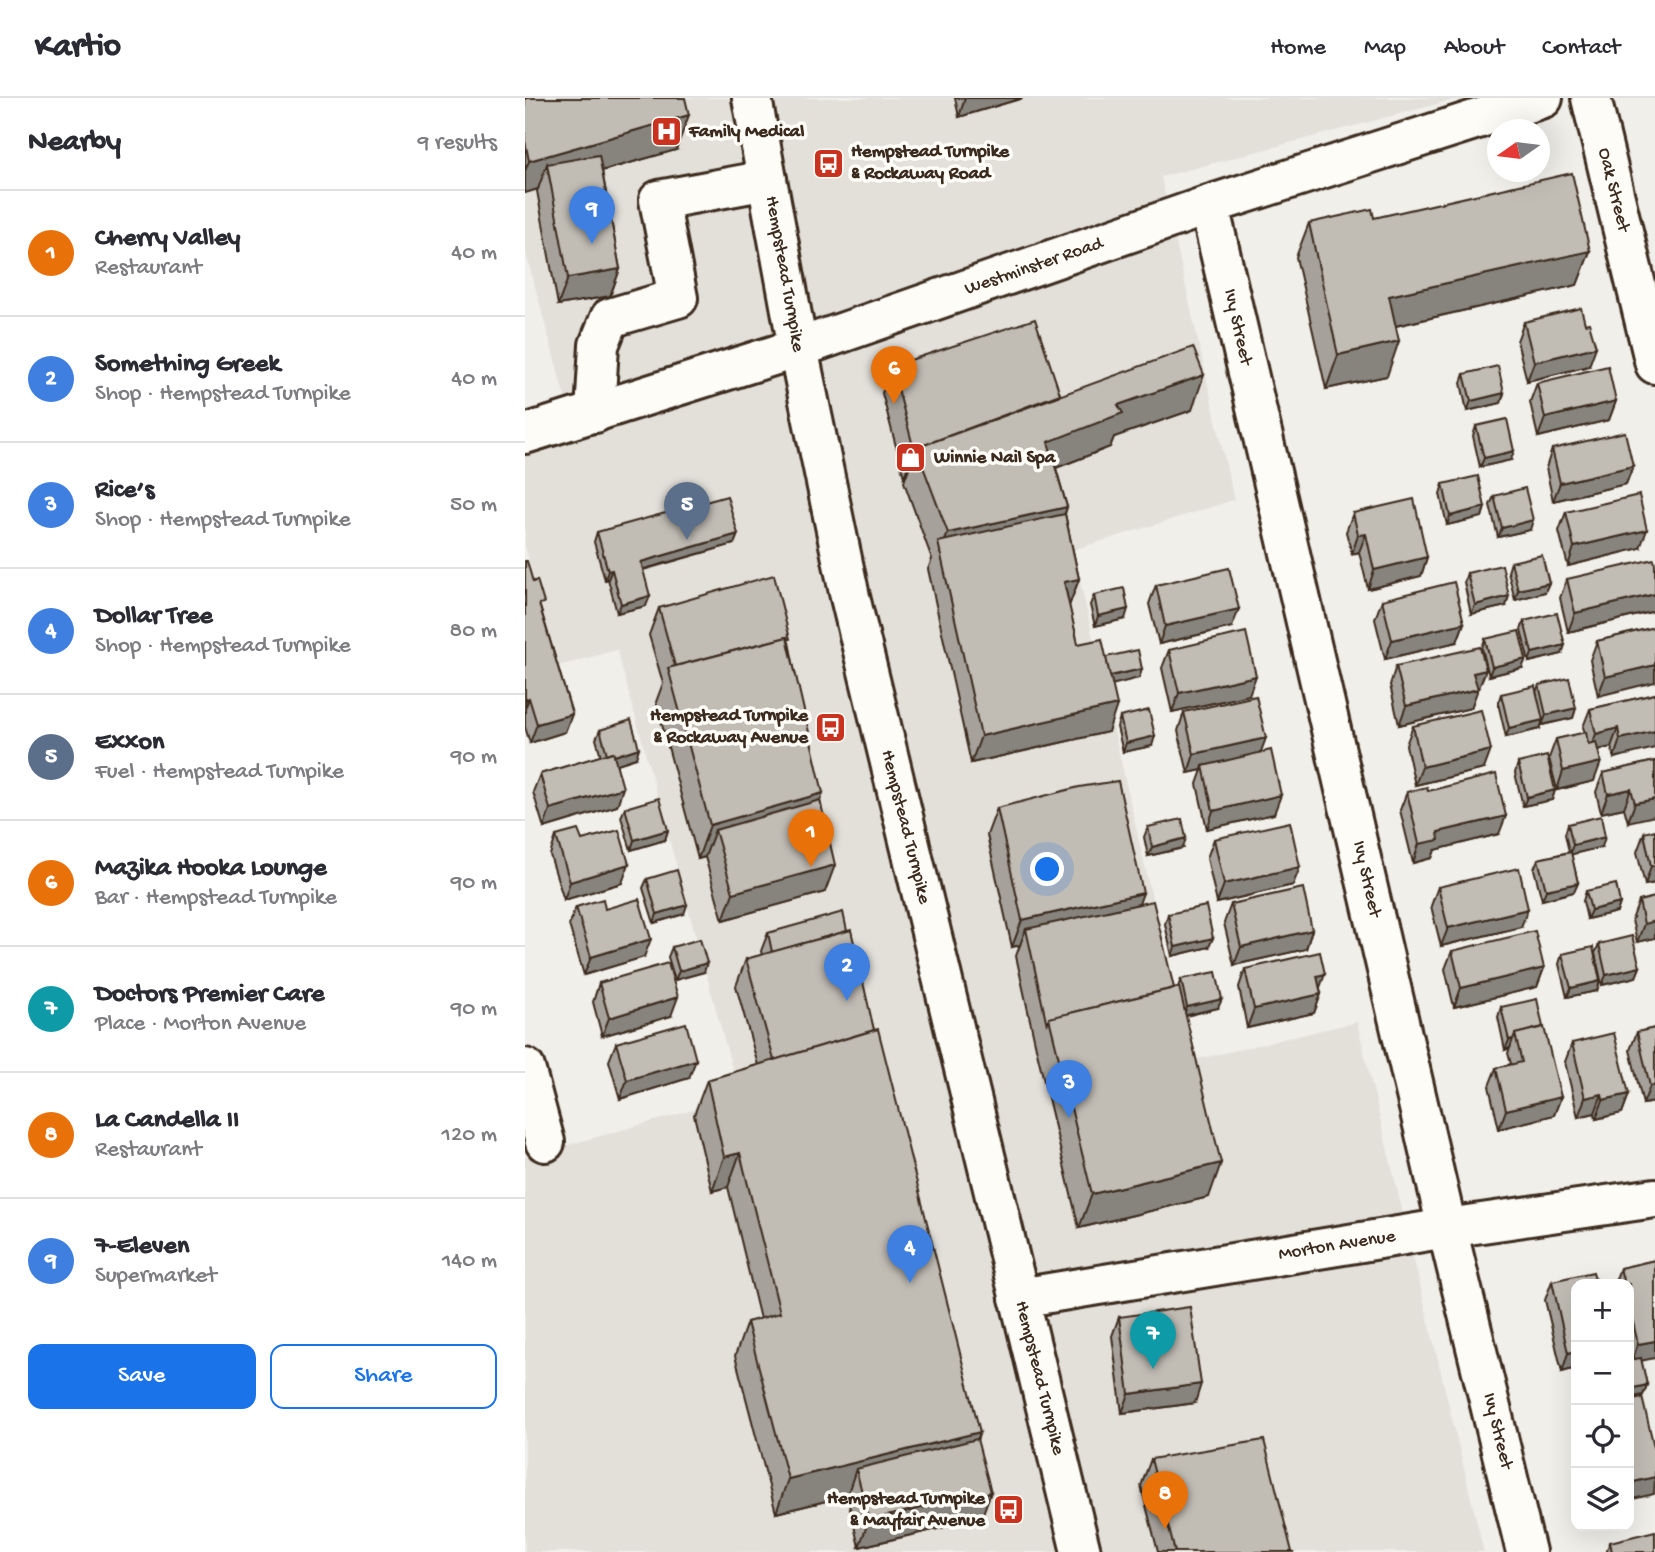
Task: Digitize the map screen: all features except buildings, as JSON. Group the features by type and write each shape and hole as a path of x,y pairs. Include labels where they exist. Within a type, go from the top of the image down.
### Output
{"main road":[{"name":"Hempstead Turnpike","path":"752,98 798,348 850,597 1081,1552"},
{"name":"Westminster Road","path":"525,434 798,348 1209,205 1542,98"},
{"name":"Oak Street","path":"1591,98 1655,364"},
{"path":"595,413 599,345 610,318 678,298 659,200 767,180"},
{"name":"Ivy Street","path":"1209,205 1447,1228 1526,1552"},
{"path":"525,1068 545,1142"},
{"name":"Morton Avenue","path":"1019,1298 1447,1228 1655,1198"}],"shaded area":[{"path":"525,98 1460,98 1161,177 1234,500 1073,550 1189,1061 1357,1022 1484,1552 525,1552 525,1157 740,1097 617,650 555,667 525,545 525,442 573,427 525,250"}],"place":[{"name":"Family Medical","path":"666,132"},
{"name":"Hempstead Turnpike & Rockaway Road","path":"828,163"},
{"name":"7-Eleven","path":"592,244"},
{"name":"Mazika Hooka Lounge","path":"894,404"},
{"name":"Winnie Nail Spa","path":"911,458"},
{"name":"Exxon","path":"687,540"},
{"name":"Hempstead Turnpike & Rockaway Avenue","path":"831,727"},
{"name":"Cherry Valley","path":"811,867"},
{"name":"Something Greek","path":"847,1001"},
{"name":"Rice’s","path":"1069,1118"},
{"name":"Dollar Tree","path":"910,1283"},
{"name":"Doctors Premier Care","path":"1153,1369"},
{"name":"Hempstead Turnpike & Mayfair Avenue","path":"1008,1510"},
{"name":"La Candella II","path":"1165,1529"}]}
